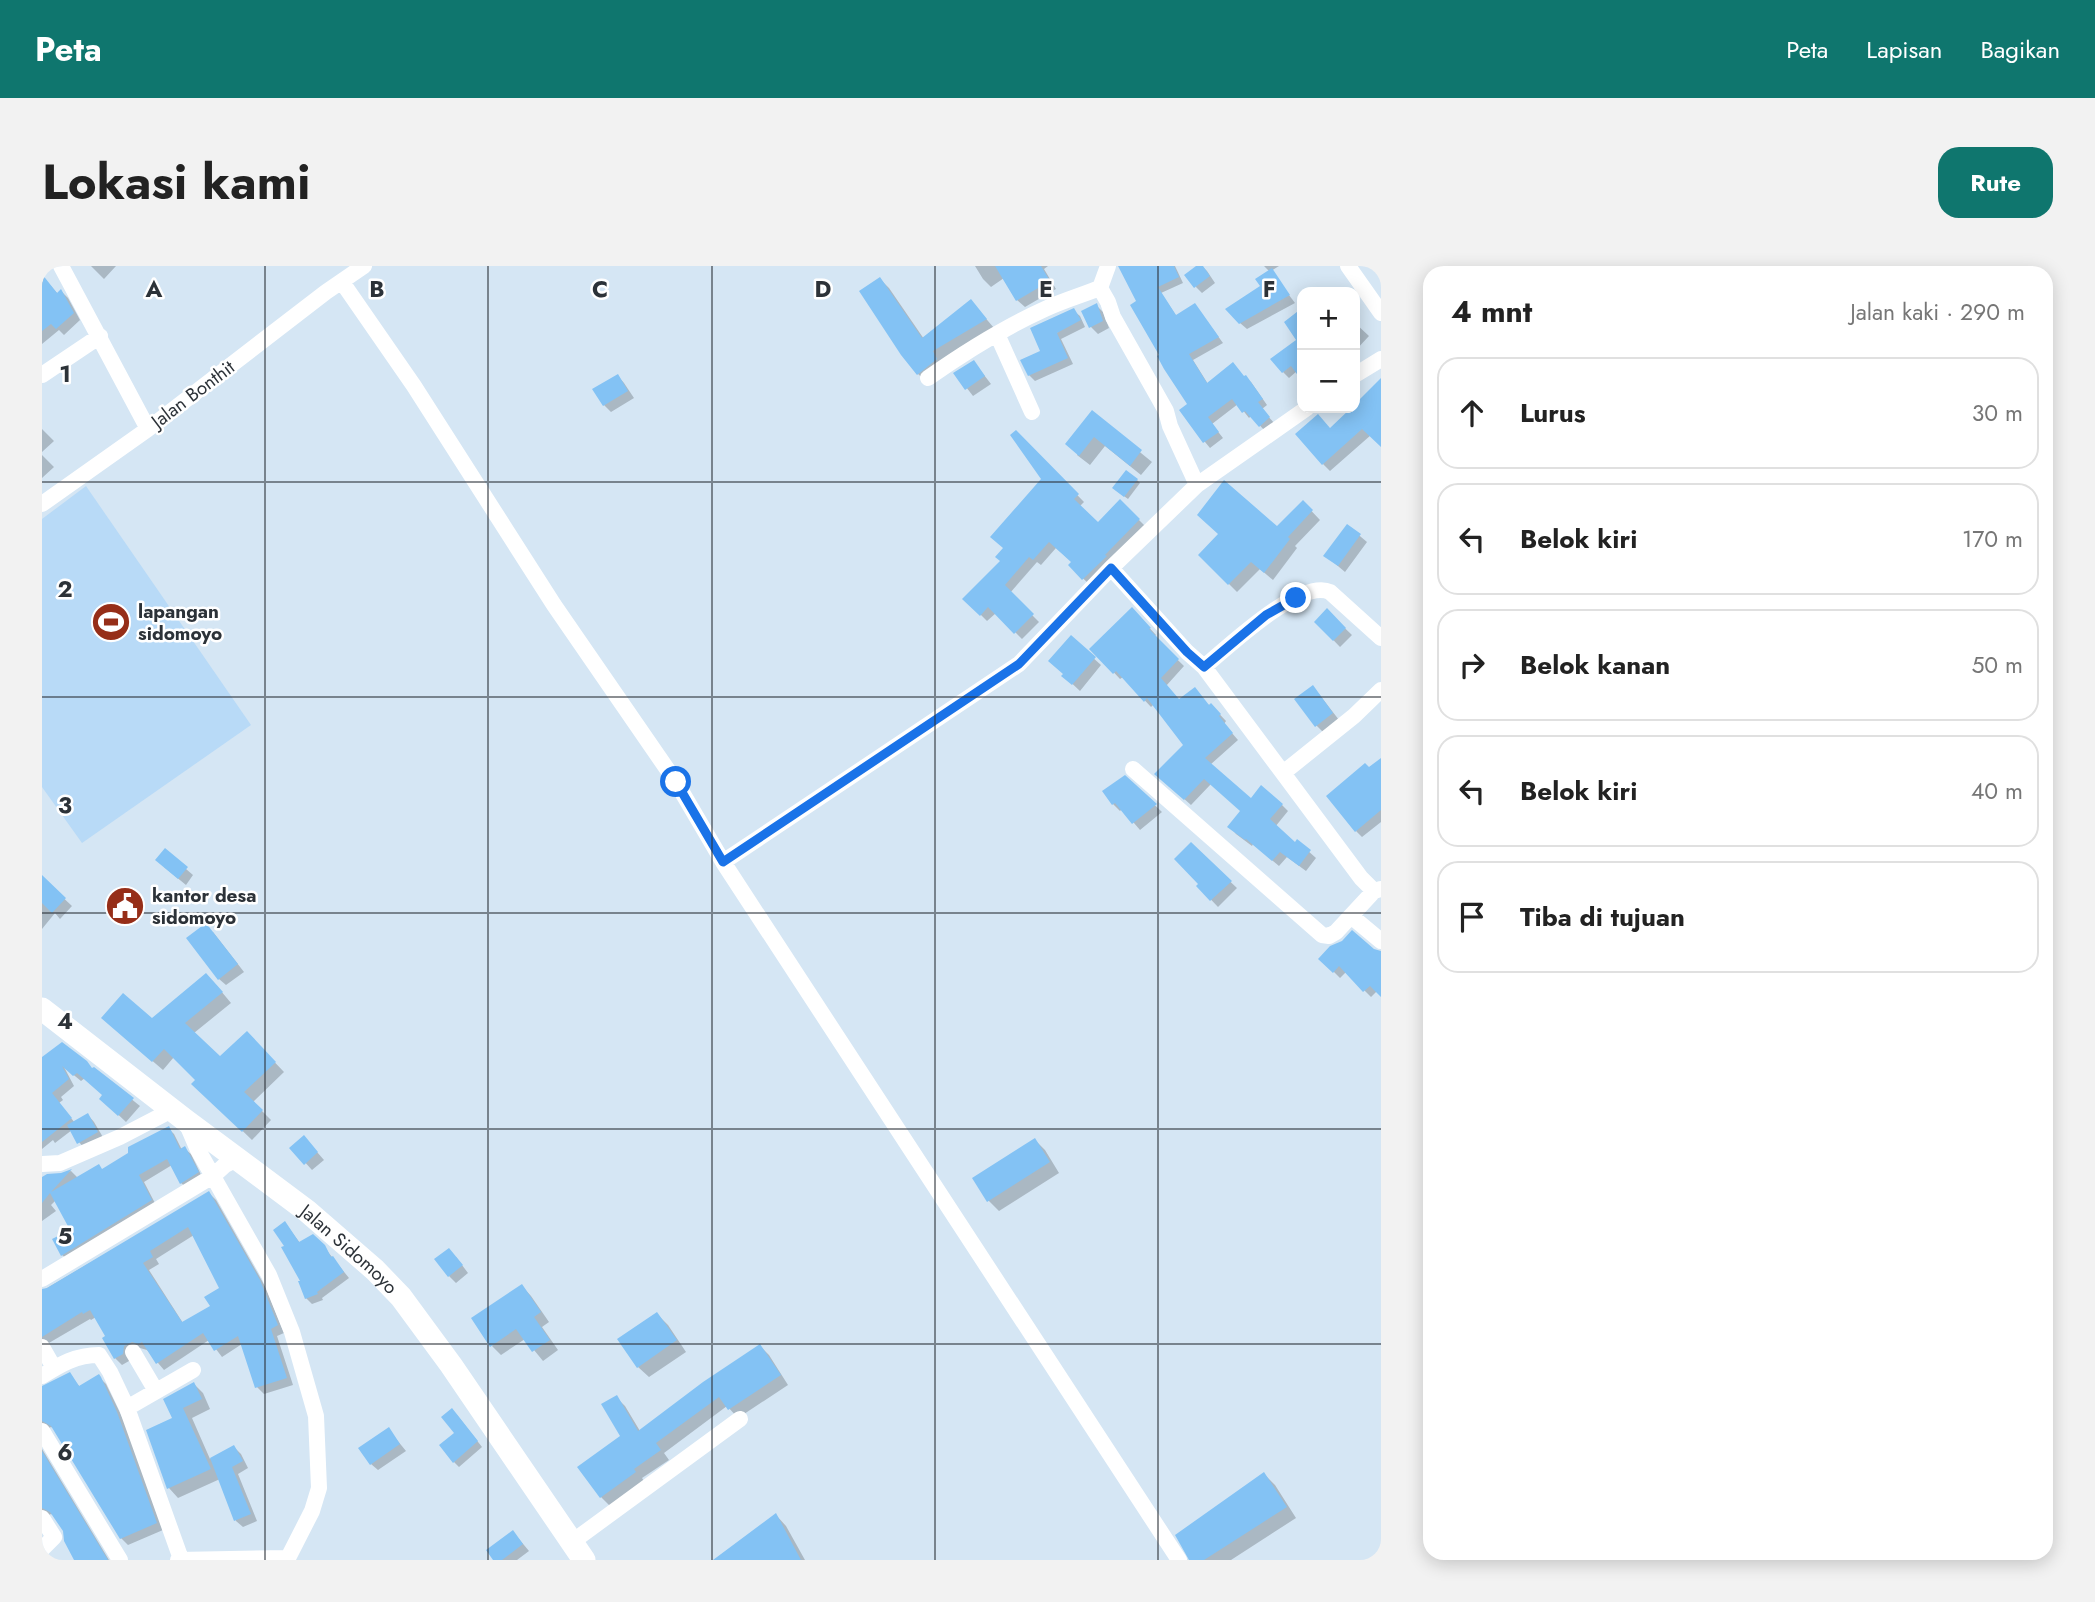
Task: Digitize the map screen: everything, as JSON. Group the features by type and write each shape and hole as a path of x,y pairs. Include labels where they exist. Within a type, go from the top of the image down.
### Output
{"main road":[{"name":"Jalan Sidomoyo","path":"42,1009 307,1211 349,1245 401,1297 451,1365 578,1551"}],"street":[{"path":"61,266 148,429"},
{"name":"Jalan Bonthit","path":"42,504 148,429 364,266"},
{"path":"928,378 997,334 1046,309 1100,288 1108,266"},
{"path":"1348,266 1381,313"},
{"path":"342,282 414,386 554,605 676,782 723,862 1179,1560"},
{"path":"1100,288 1113,317 1167,411 1170,426 1197,485"},
{"path":"997,334 1032,412"},
{"path":"42,375 100,336"},
{"path":"1360,372 1381,359"},
{"path":"723,862 1019,664 1111,568 1197,485 1300,413"},
{"path":"1111,568 1187,652 1204,667 1361,878 1378,890 1336,932 1329,936 1322,935 1133,769"},
{"path":"1204,667 1266,615 1317,590 1330,593 1381,638"},
{"path":"1283,773 1354,716 1381,690"},
{"path":"1351,916 1381,941"},
{"path":"42,1347 48,1372 83,1355 99,1355 127,1408 180,1560 287,1559 312,1511 319,1488 316,1416 292,1332 269,1275 179,1115 61,1163 44,1162"},
{"path":"42,1279 237,1159"},
{"path":"133,1352 156,1391"},
{"path":"127,1408 193,1370"},
{"path":"578,1551 740,1419"},
{"path":"42,1431 120,1560"},
{"path":"42,1518 54,1537 42,1549"}],"shaded area":[{"name":"lapangan sidomoyo","path":"86,486 251,725 82,843 42,787 42,519"}],"building":[{"path":"995,266 1041,266 1050,281 1016,301"},
{"path":"1118,266 1174,266 1179,277 1158,287 1176,315 1195,303 1219,337 1189,354 1207,383 1233,362 1263,399 1258,402 1270,417 1259,427 1245,411 1242,413 1232,399 1208,417 1219,432 1203,443 1179,410 1187,404 1164,369 1157,356 1159,355 1130,305 1136,301"},
{"path":"1196,266 1203,266 1210,276 1194,288 1184,275"},
{"path":"1272,268 1290,295 1239,324 1225,309 1260,286 1255,279"},
{"path":"42,274 57,293 61,289 74,313 56,329 51,324 42,331"},
{"path":"880,277 922,338 971,299 987,319 933,351 937,359 917,375 859,291"},
{"path":"1097,303 1103,321 1089,328 1081,311"},
{"path":"1074,308 1081,320 1057,333 1068,358 1028,376 1020,360 1040,351 1030,328"},
{"path":"1297,312 1297,374 1291,366 1282,373 1270,359 1296,340 1284,322"},
{"path":"974,360 985,376 965,390 953,373"},
{"path":"618,374 628,391 603,406 592,389"},
{"path":"1381,378 1381,447 1362,429 1322,465 1295,434 1318,414 1330,428 1346,413 1360,413 1360,399"},
{"path":"1092,410 1142,450 1130,466 1094,437 1079,456 1065,444"},
{"path":"1016,430 1079,494 1074,499 1098,522 1120,499 1140,519 1082,580 1068,565 1071,562 1049,542 1033,560 1029,557 1005,585 1034,614 1014,634 988,607 980,616 962,599 1000,561 995,557 1003,548 990,537 1041,479 1010,435"},
{"path":"1126,470 1138,479 1124,497 1112,488"},
{"path":"1224,480 1277,526 1303,500 1313,510 1288,537 1290,539 1264,573 1251,562 1228,585 1198,555 1218,534 1197,515"},
{"path":"1347,524 1361,534 1338,566 1323,556"},
{"path":"1132,607 1151,628 1149,629 1179,659 1161,678 1179,699 1195,687 1209,705 1211,703 1221,714 1219,716 1233,733 1205,758 1251,798 1261,785 1283,804 1270,819 1295,842 1297,839 1311,850 1299,866 1280,852 1272,861 1227,827 1240,811 1204,779 1184,800 1154,774 1183,745 1147,698 1144,702 1116,671 1113,674 1089,649"},
{"path":"1327,608 1346,628 1333,641 1314,622"},
{"path":"1071,635 1096,657 1072,685 1048,661"},
{"path":"1313,685 1333,713 1315,727 1294,699"},
{"path":"1381,758 1381,810 1355,832 1326,796 1365,763 1369,767"},
{"path":"1125,775 1157,804 1132,824 1102,791"},
{"path":"1191,842 1232,881 1210,901 1174,859"},
{"path":"165,848 188,867 178,879 155,860"},
{"path":"42,875 66,898 52,913 42,903"},
{"path":"206,923 238,964 218,980 186,938"},
{"path":"1352,930 1374,949 1381,951 1381,997 1370,986 1363,992 1339,966 1333,973 1318,959 1330,946 1342,941"},
{"path":"206,973 223,992 185,1023 220,1056 247,1031 276,1062 244,1092 263,1110 242,1132 191,1084 195,1080 164,1049 152,1062 101,1018 123,993 152,1018"},
{"path":"62,1042 92,1068 134,1098 118,1116 99,1099 102,1095 77,1073 73,1076 62,1066 69,1079 52,1093 72,1118 42,1142 42,1057"},
{"path":"88,1113 98,1132 77,1144 67,1125"},
{"path":"169,1126 180,1149 185,1146 199,1172 180,1184 167,1159 139,1175 152,1200 61,1256 52,1239 70,1230 50,1193 42,1203 42,1177 72,1169 51,1192 99,1164 102,1169 128,1153 128,1147"},
{"path":"304,1135 318,1152 304,1165 289,1148"},
{"path":"1035,1138 1050,1162 987,1202 972,1178"},
{"path":"209,1191 260,1280 278,1325 271,1329 287,1378 255,1388 238,1336 214,1351 203,1333 156,1364 142,1342 132,1342 124,1346 123,1354 114,1359 90,1310 83,1314 82,1312 42,1337 42,1289","holes":["188,1227 219,1288 204,1297 210,1306 182,1322 143,1263 153,1257 150,1251"]},
{"path":"285,1221 299,1242 313,1234 325,1245 344,1272 317,1292 318,1294 305,1299 300,1281 281,1247 284,1246 273,1230"},
{"path":"449,1248 463,1265 448,1277 434,1259"},
{"path":"522,1284 541,1312 534,1317 550,1340 532,1352 516,1329 490,1347 471,1318"},
{"path":"657,1312 677,1340 637,1368 617,1339"},
{"path":"760,1344 781,1375 728,1410 719,1397 656,1443 661,1450 600,1498 577,1467 620,1436 601,1404 617,1395 638,1431 703,1382"},
{"path":"70,1372 79,1386 99,1374 101,1377 117,1412 157,1523 120,1539 51,1426 42,1421 42,1386"},
{"path":"194,1382 202,1399 183,1408 211,1469 167,1489 146,1430 172,1418 163,1399"},
{"path":"452,1408 478,1441 453,1463 439,1445 454,1433 441,1417"},
{"path":"389,1427 400,1444 370,1465 358,1448"},
{"path":"234,1445 243,1461 232,1467 251,1514 234,1521 210,1458"},
{"path":"42,1451 108,1560 74,1560 64,1541 63,1531 50,1512 42,1508"},
{"path":"1264,1472 1287,1507 1204,1560 1189,1560 1175,1535"},
{"path":"776,1513 801,1560 713,1560"},
{"path":"513,1530 523,1544 502,1560 493,1560 486,1550"}],"place":[{"name":"lapangan sidomoyo","path":"111,622"},
{"name":"kantor desa sidomoyo","path":"125,906"}],"route":[{"path":"676,782 723,862 1019,664 1111,568 1187,652 1204,667 1266,615 1296,598"}]}
